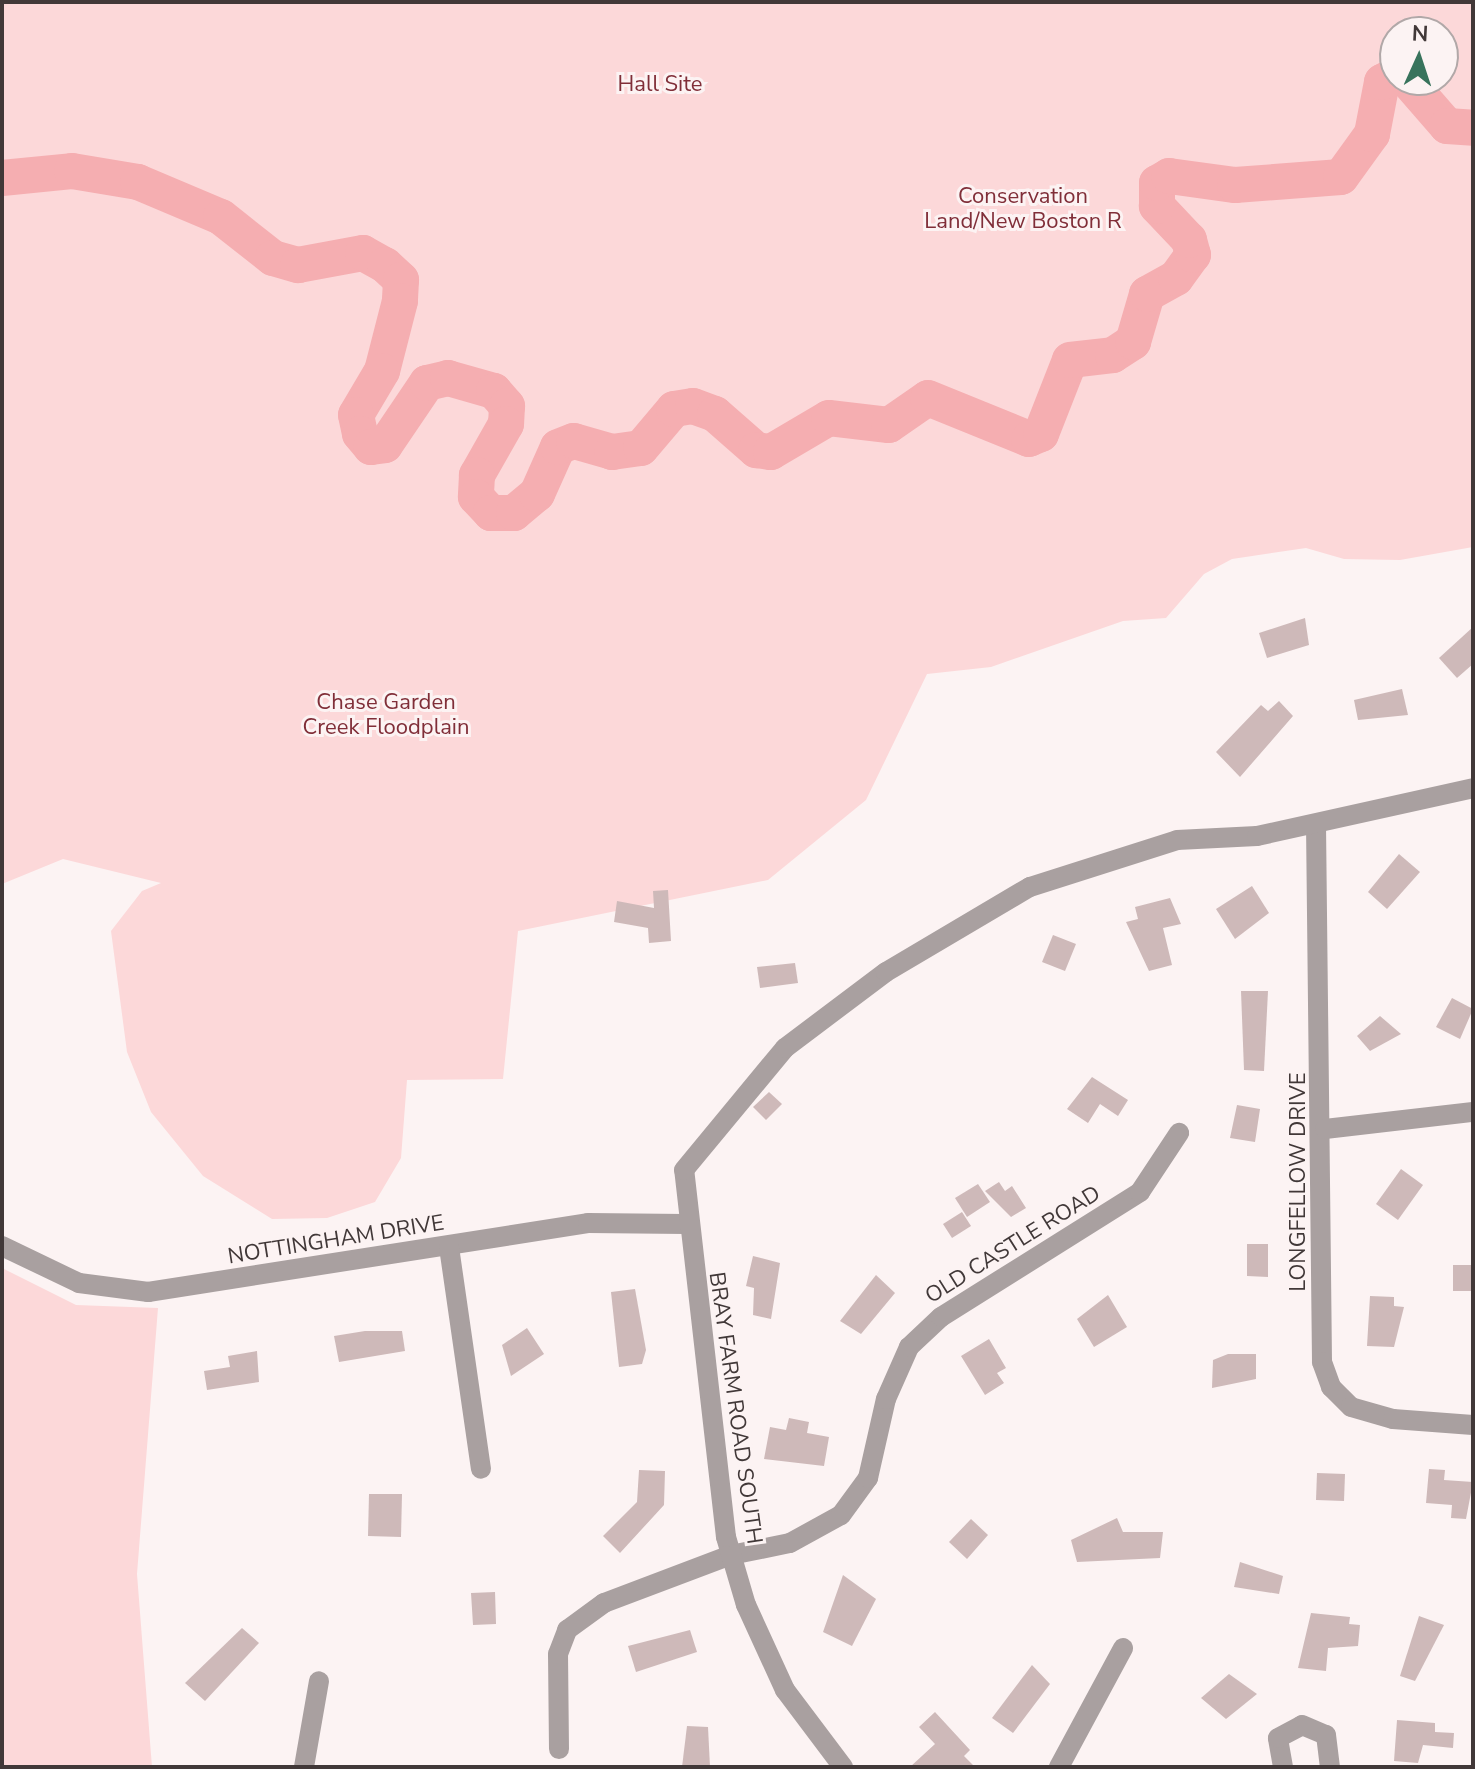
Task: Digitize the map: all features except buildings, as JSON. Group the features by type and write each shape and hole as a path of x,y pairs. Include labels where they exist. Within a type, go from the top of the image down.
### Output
{"street":[{"path":"1316,824 1473,788"},
{"name":"BRAY FARM ROAD SOUTH","path":"843,1767 785,1690 731,1555 685,1224 684,1170 785,1048 886,972 1030,887 1177,840 1316,824"},
{"name":"LONGFELLOW DRIVE","path":"1316,824 1325,1129 1326,1378 1351,1407 1379,1416 1473,1425"},
{"path":"1325,1129 1473,1112"},
{"name":"OLD CASTLE ROAD","path":"559,1749 558,1654 567,1630 604,1603 731,1555 790,1543 841,1515 868,1478 886,1399 909,1347 941,1317 1140,1192 1179,1133"},
{"name":"NOTTINGHAM DRIVE","path":"2,1246 79,1283 148,1292 588,1223 685,1224"},
{"path":"449,1247 481,1469"},
{"path":"1059,1767 1123,1648"},
{"path":"304,1767 319,1681"},
{"path":"1283,1767 1278,1738 1302,1725 1326,1735 1330,1767"}],"green space":[{"path":"2,2 1473,2 1473,547 1400,560 1344,559 1306,548 1232,559 1204,574 1166,618 1123,621 991,667 927,674 866,800 768,880 518,931 503,1079 407,1080 401,1158 375,1202 327,1218 272,1219 203,1176 151,1112 127,1052 111,931 142,891 161,883 63,859 2,884"},
{"path":"2,1268 76,1305 158,1308 137,1574 152,1767 2,1767"}],"waterway":[{"path":"2,178 72,171 138,182 221,217 273,258 298,265 363,253 385,265 401,280 400,301 382,371 356,415 360,434 371,447 385,445 427,383 448,378 494,391 507,406 506,424 477,475 476,497 491,513 514,513 537,494 558,447 574,441 612,452 641,448 674,409 693,406 715,414 756,450 771,452 829,418 889,425 928,398 1029,439 1041,434 1070,360 1113,355 1133,342 1147,294 1176,278 1193,255 1189,240 1157,206 1157,183 1169,176 1235,185 1341,177 1372,134 1379,96"},
{"path":"1421,96 1447,126 1473,128"}],"park label":[{"name":"Hall Site","path":"660,85"},
{"name":"Conservation Land/New Boston R","path":"1023,208"},
{"name":"Chase Garden Creek Floodplain","path":"386,714"}]}
